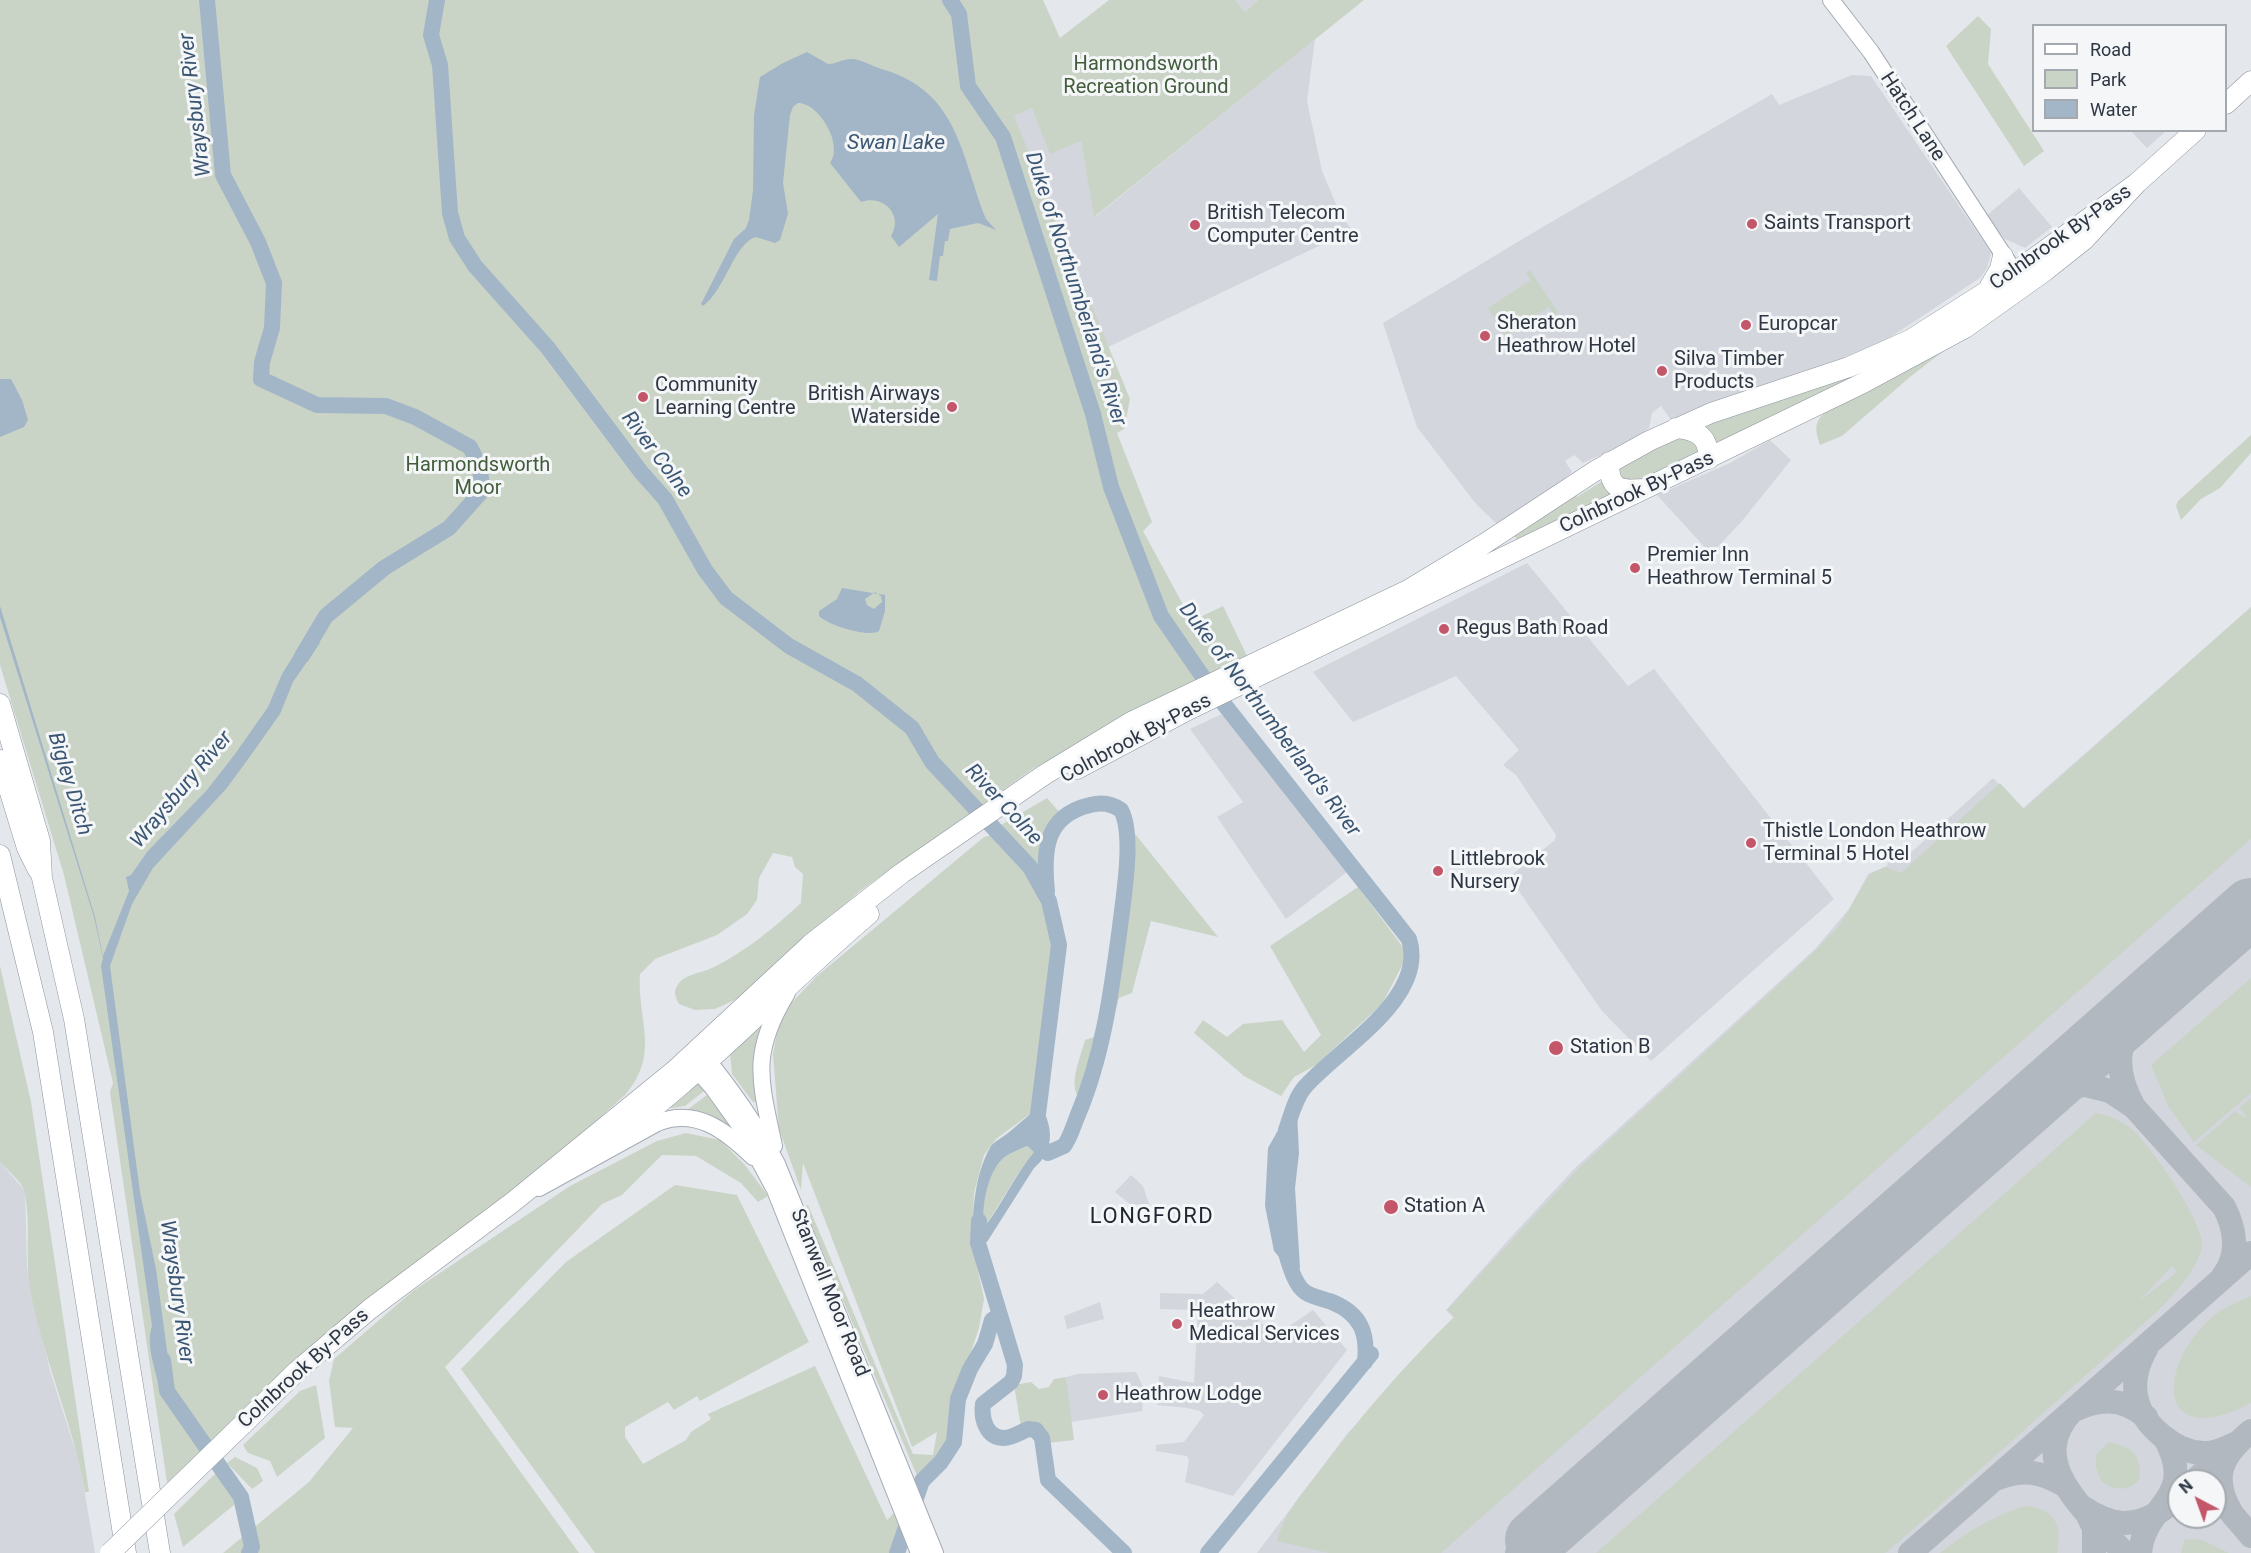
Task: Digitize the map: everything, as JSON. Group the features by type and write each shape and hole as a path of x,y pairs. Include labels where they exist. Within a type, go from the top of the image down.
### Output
{"highway":[{"path":"2227,103 2251,81"},
{"name":"Colnbrook By-Pass","path":"698,1060 811,944 1005,807 1133,738 1212,691 1408,590 1484,544 1609,462 1676,428 1733,405 1882,354 1910,340 1987,291 1997,276 2020,272 2084,240 2137,183 2194,132"},
{"name":"Colnbrook By-Pass","path":"1212,691 1709,459 1908,360 1965,328 2020,272"},
{"path":"1676,428 1701,434 1707,442 1709,459"},
{"path":"1609,462 1610,479 1616,486 1625,490 1645,489"},
{"path":"0,704 40,841 42,878 84,1076 143,1462 160,1553"},
{"path":"0,760 27,848 42,878"},
{"name":"Colnbrook By-Pass","path":"110,1553 297,1371 370,1309 698,1060 794,982 948,846"},
{"path":"0,855 43,1032 126,1553"}],"main road":[{"name":"Hatch Lane","path":"1831,0 1871,52 1991,235 2020,272"},
{"path":"771,1166 761,1062 768,1028 794,982"},
{"name":"Stanwell Moor Road","path":"698,1060 724,1079 752,1117 935,1553"},
{"path":"513,1202 657,1123 675,1118 697,1119 718,1128 771,1166"},
{"name":"Stanwell Moor Road","path":"771,1166 775,1190 917,1548"}],"shaded area":[{"path":"1235,0 1258,0 1245,12"},
{"path":"1315,39 1307,101 1322,171 1341,216 1352,230 1108,347 1013,116 1032,108 1081,141 1095,217"},
{"path":"1852,75 1871,76 1991,253 1987,268 1980,278 1880,344 1672,421 1661,406 1652,413 1649,428 1635,439 1583,463 1574,455 1565,461 1572,472 1554,488 1498,525 1476,504 1417,427 1383,323 1772,94 1779,105"},
{"path":"2132,132 2165,132 2147,148"},
{"path":"2019,188 2052,227 2025,248 2005,239 1985,217"},
{"path":"1770,440 1791,460 1742,521 1711,554 1657,495 1730,463"},
{"path":"1527,563 1628,686 1654,669 1834,899 1651,1061 1602,1011 1509,877 1555,840 1556,835 1516,775 1503,765 1519,750 1456,676 1353,722 1313,672"},
{"path":"2251,607 2251,1553 1257,1553 1347,1434 1454,1318 1446,1310 1574,1169 1815,949 1849,909 1868,874 1887,866 1889,858 1906,857 1993,778 2022,809"},
{"path":"1222,714 1347,872 1286,919 1217,817 1243,802 1190,729"},
{"path":"0,1162 25,1191 27,1266 31,1291 50,1371 80,1465 95,1553 0,1553"},
{"path":"1131,1175 1143,1186 1149,1204 1131,1205 1115,1192"},
{"path":"1217,1282 1275,1336 1313,1310 1347,1350 1233,1496 1185,1482 1189,1460 1187,1456 1156,1451 1156,1445 1184,1442 1204,1415 1200,1411 1187,1408 1157,1405 1159,1376 1194,1383 1198,1310 1160,1309 1160,1293 1203,1294"},
{"path":"1100,1302 1104,1319 1067,1329 1064,1316"},
{"path":"1136,1372 1144,1389 1142,1411 1071,1422 1066,1377 1077,1374"}],"green space":[{"name":"Harmondsworth Moor","path":"0,0 950,0 959,14 968,86 1003,137 1093,414 1111,487 1161,616 1205,680 1202,687 1034,768 860,891 741,997 715,1009 695,1010 679,1004 675,993 680,982 688,976 714,967 737,954 801,903 803,874 795,867 792,857 773,853 759,878 757,900 747,914 717,935 655,959 640,974 645,1051 636,1080 625,1095 544,1168 168,1489 110,1092 113,1083 64,875 0,665"},
{"name":"Harmondsworth Recreation Ground","path":"955,0 1043,0 1060,38 1109,0 1235,0 1245,12 1258,0 1364,0 1094,217 1081,141 1050,154 1032,108 1014,116 1130,399 1124,429 1117,433 1152,522 1143,531 1192,621 1223,606 1248,658 1206,678 1163,615 1114,486 1096,413 1006,136 973,85 963,13"},
{"path":"1978,16 1991,29 1988,64 2044,151 2024,166 1946,46"},
{"path":"1530,270 1558,312 1554,315 1549,307 1505,336 1488,308 1531,280 1526,273"},
{"path":"1965,321 1714,449 1701,426"},
{"path":"1972,329 1910,377 1842,436 1820,445 1816,428 1824,413"},
{"path":"1685,435 1704,447 1693,459 1674,463 1629,485 1613,470"},
{"path":"2251,435 2251,453 2220,488 2201,499 2181,520 2176,506 2178,501"},
{"path":"1604,480 1620,495 1522,543 1511,534 1573,491 1577,497"},
{"path":"2251,607 2251,839 1441,1553 1329,1553 1277,1541 1295,1503 1338,1447 1401,1372 1454,1317 1447,1310 1578,1169 1813,953 1839,926 1870,874 1885,867 1901,873 2000,783 2024,809"},
{"path":"1047,798 1060,813 1044,844 1042,873 1001,825"},
{"path":"1129,831 1136,835 1218,937 1151,921 1132,993 1119,998 1091,1103 1087,1102 1106,1038 1125,933"},
{"path":"996,834 1025,871 1045,909 1053,946 1045,1034 1047,1080 1034,1111 996,1139 984,1155 974,1193 972,1243 984,1299 979,1328 950,1413 948,1437 930,1467 918,1478 804,1208 808,1205 913,1454 933,1455 937,1432 912,1447 803,1163 801,1190 779,1129 773,1054 780,1015 817,976 984,837"},
{"path":"1358,887 1408,954 1382,1004 1316,1065 1294,1077 1281,1096 1244,1076 1194,1033 1203,1020 1227,1037 1243,1024 1282,1020 1304,1052 1321,1035 1270,946"},
{"path":"0,966 31,1102 89,1492 85,1492 73,1441 42,1341 30,1289 28,1218 24,1190 0,1162"},
{"path":"2251,978 2251,1093 2194,1142 2168,1106 2151,1065"},
{"path":"766,1016 759,1103 753,1102 732,1074 730,1051"},
{"path":"1097,1036 1080,1099 1075,1087 1078,1062 1085,1040"},
{"path":"698,1082 704,1091 685,1106 665,1109"},
{"path":"707,1095 732,1127 731,1128 687,1110"},
{"path":"2251,1098 2251,1187 2196,1145 2235,1111 2245,1118 2246,1116 2239,1108"},
{"path":"2096,1113 2113,1118 2129,1127 2162,1165 2186,1203 2201,1236 2202,1247 2199,1257 2188,1276 2151,1317 1885,1553 1596,1553","holes":["2172,1266 2177,1272 2141,1300"]},
{"path":"686,1133 720,1140 745,1165 768,1196 758,1202 741,1183 696,1156 662,1155 622,1195 602,1204 445,1367 579,1553 223,1553 309,1482 353,1428 335,1427 329,1381 334,1359 413,1291 570,1186 657,1141"},
{"path":"1027,1146 1034,1152 985,1226 985,1199 994,1169 1006,1156"},
{"path":"675,1185 737,1195 809,1342 700,1401 697,1396 674,1410 668,1402 625,1427 625,1437 643,1464 686,1440 691,1432 711,1419 708,1414 815,1366 887,1520 894,1513 903,1538 896,1553 595,1553 461,1369 566,1262"},
{"path":"2251,1296 2251,1403 2221,1416 2198,1418 2183,1411 2175,1398 2174,1381 2180,1360 2193,1339 2215,1314"},
{"path":"1066,1377 1074,1440 1048,1443 1037,1426 1021,1427 1014,1385 1031,1382 1039,1389 1049,1387 1054,1379"},
{"path":"316,1385 325,1438 277,1477 270,1461 248,1453 243,1445 300,1391"},
{"path":"2109,1442 2130,1450 2137,1458 2140,1471 2139,1480 2130,1487 2121,1489 2111,1487 2101,1481 2096,1468 2096,1454"},
{"path":"235,1457 257,1468 263,1481 252,1489 227,1463"},
{"path":"219,1470 227,1479 235,1504 183,1547 174,1514"},
{"path":"2024,1506 2035,1507 2050,1514 2059,1534 2057,1553 1940,1553 1980,1526"},
{"path":"2184,1540 2202,1540 2229,1553 2181,1553"}],"water":[{"name":"Swan Lake","path":"807,52 828,64 855,59 910,80 928,94 943,111 954,130 986,219 996,230 978,223 950,229 948,241 945,241 943,256 940,256 937,281 929,280 938,214 899,247 891,236 895,221 889,208 877,201 861,202 830,163 834,155 834,146 827,126 814,110 798,103 793,107 790,115 783,183 788,214 780,240 775,243 756,237 748,241 718,289 703,306 701,304 734,239 746,228 749,220 753,190 754,115 760,77"},
{"path":"0,379 11,379 22,400 28,420 24,427 0,437"},
{"path":"842,588 873,593 865,599 867,605 874,609 882,602 878,594 885,595 885,611 879,631 866,633 848,630 819,616 819,611 837,599"},
{"path":"0,606 95,917 103,956 129,891 126,877 131,875 147,852 207,790 235,754 268,707 282,674 307,634 320,643 293,682 280,714 226,789 153,868 132,904 110,966 140,1192 156,1269 171,1380 158,1382 151,1354 152,1326 101,966 103,958 94,917 0,617"},
{"path":"1041,1106 1050,1131 1045,1154 987,1242 973,1246 975,1195 985,1157 993,1144","holes":["1027,1146 1034,1152 1021,1170 985,1226 984,1209 987,1188 1000,1161"]},
{"path":"1290,1109 1297,1112 1299,1153 1295,1188 1300,1268 1292,1272 1274,1251 1265,1206 1268,1148"}],"waterway":[{"name":"Wraysbury River","path":"207,0 223,175 258,242 274,283 272,328 262,362 261,379 317,405 386,406 415,417 470,447 480,467 482,491 449,528 384,568 326,616 302,656"},
{"name":"River Colne","path":"437,0 431,35 440,65 450,213 457,238 475,266 548,348 641,472 665,499 705,570 726,598 789,646 857,684 912,728 932,762 1030,867 1049,901 1059,945 1037,1122 1031,1127"},
{"name":"Duke of Northumberland's River","path":"950,0 959,14 968,86 1003,137 1093,414 1111,487 1161,616 1205,680 1409,939 1411,961 1405,982 1393,1002 1376,1022 1304,1088 1296,1102 1286,1130"},
{"name":"River Colne","path":"1034,1136 1040,1147 1048,1153 1064,1146 1094,1069 1110,995 1126,879 1127,834 1121,810 1102,803 1094,804 1075,810 1063,818 1055,827 1047,850 1047,892"},
{"name":"River Colne","path":"897,1553 922,1481 941,1462 954,1442 958,1399 970,1369 985,1344 992,1320 1000,1315 978,1243 979,1221"},
{"name":"Duke of Northumberland's River","path":"1285,1250 1292,1273 1305,1292 1342,1307 1356,1319 1364,1333 1365,1362"},
{"path":"1000,1315 1015,1365 1014,1376 1011,1382 983,1404 986,1426 993,1435 1004,1438 1028,1429 1036,1430 1042,1438 1048,1480 1124,1553"},
{"name":"Duke of Northumberland's River","path":"1208,1553 1371,1354"},
{"name":"Wraysbury River","path":"163,1360 167,1391 241,1497 252,1547 249,1553"}],"taxiway":[{"path":"2134,1107 2123,1080 2120,1056 2126,1033 2139,1007"},
{"path":"2022,1109 2050,1092 2070,1086 2086,1085 2110,1091 2134,1107 2224,1207 2231,1224 2234,1250 2223,1276"},
{"path":"2124,1553 2066,1487 2058,1469 2055,1450 2059,1431 2072,1411 2251,1253"},
{"path":"2147,1347 2137,1371 2135,1389 2139,1407 2153,1427 2173,1443 2196,1452 2215,1452 2237,1443"},
{"path":"1910,1553 2072,1411 2092,1404 2110,1402 2128,1406 2146,1417"},
{"path":"2231,1512 2221,1488 2222,1468 2232,1449 2251,1431"},
{"path":"2140,1553 2144,1536 2173,1488 2176,1475 2174,1459 2165,1438"},
{"path":"2208,1469 2229,1450"},
{"path":"1998,1478 2024,1472 2040,1474 2064,1485"},
{"path":"2094,1553 2094,1528 2084,1508 2112,1521 2130,1523 2149,1517 2167,1506"},
{"path":"2227,1508 2251,1536"},
{"path":"1517,1553 1535,1540"}],"runway":[{"path":"1535,1540 2251,908"}],"place":[{"name":"Saints Transport","path":"1752,224"},
{"name":"British Telecom Computer Centre","path":"1195,225"},
{"name":"Europcar","path":"1746,325"},
{"name":"Sheraton Heathrow Hotel","path":"1485,336"},
{"name":"Silva Timber Products","path":"1662,371"},
{"name":"Community Learning Centre","path":"643,397"},
{"name":"British Airways Waterside","path":"952,407"},
{"name":"Premier Inn Heathrow Terminal 5","path":"1635,568"},
{"name":"Regus Bath Road","path":"1444,629"},
{"name":"Thistle London Heathrow Terminal 5 Hotel","path":"1751,843"},
{"name":"Littlebrook Nursery","path":"1438,871"},
{"name":"Station B","path":"1556,1048"},
{"name":"Station A","path":"1391,1207"},
{"name":"Heathrow Medical Services","path":"1177,1324"},
{"name":"Heathrow Lodge","path":"1103,1395"}],"district":[{"name":"LONGFORD","path":"1152,1217"}],"water label":[{"name":"Bigley Ditch","path":"69,784"}]}
